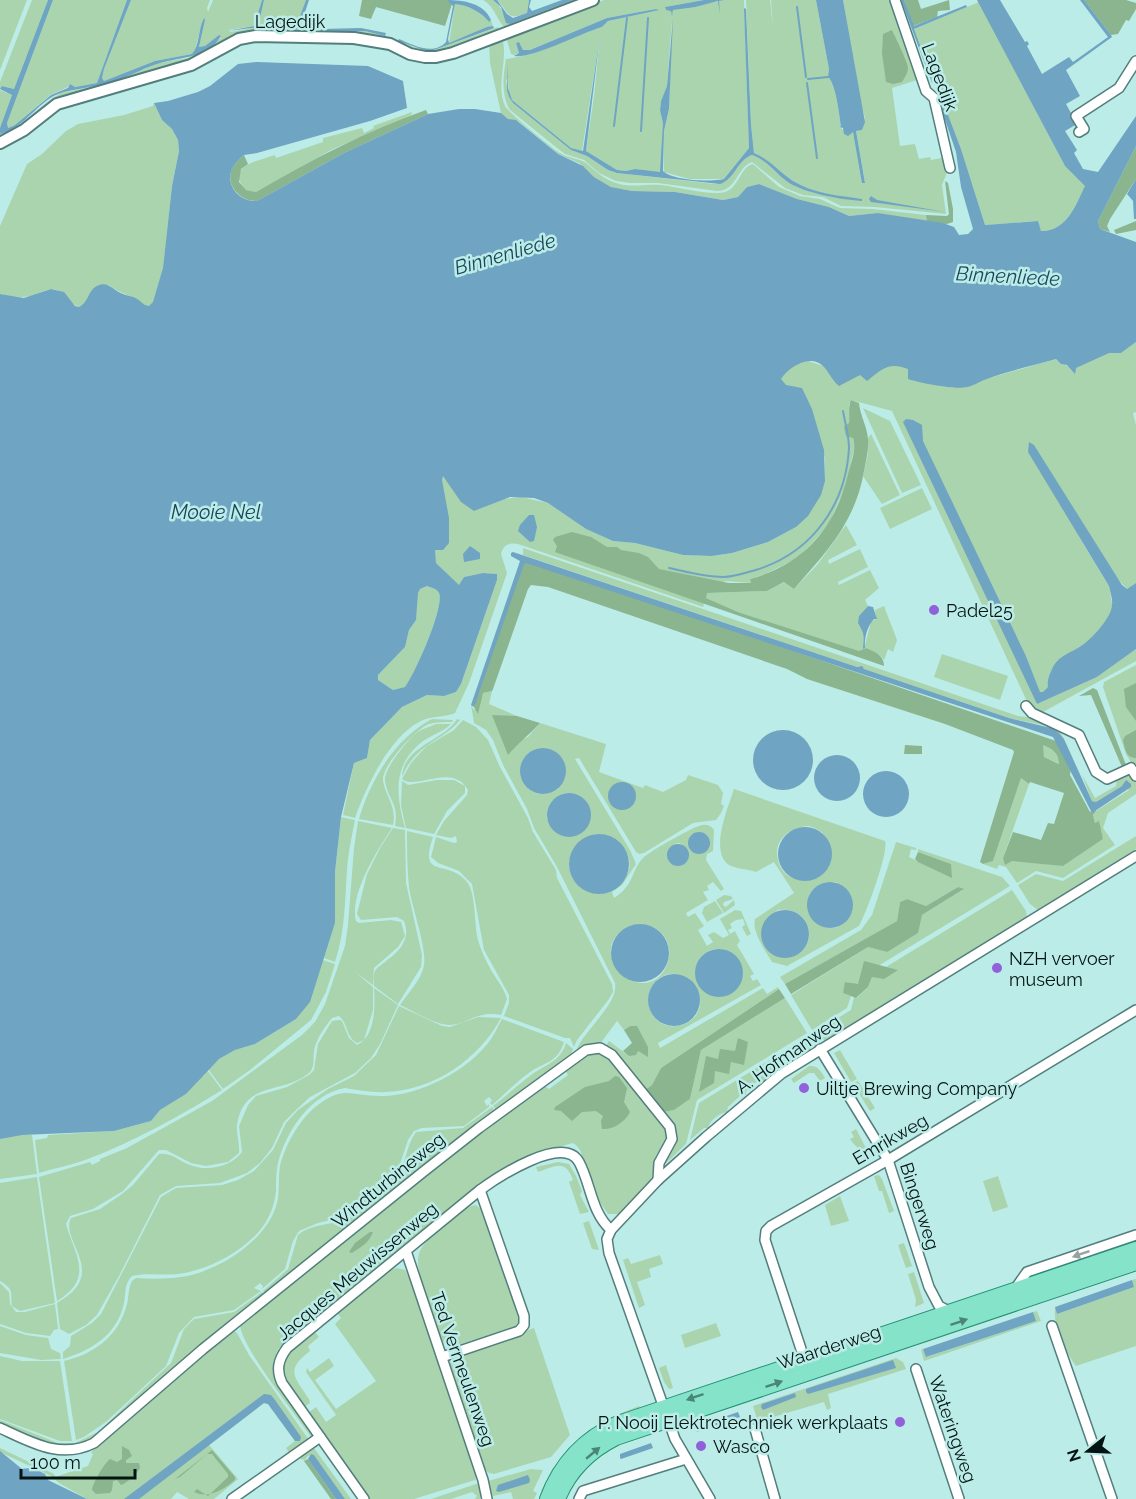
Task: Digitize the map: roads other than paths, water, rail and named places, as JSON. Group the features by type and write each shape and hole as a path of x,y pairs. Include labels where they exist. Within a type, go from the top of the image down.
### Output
{"main road":[{"name":"Waarderweg","path":"558,1499 571,1476 599,1447 666,1414 949,1311 1136,1249"},
{"name":"Waarderweg","path":"547,1499 565,1465 590,1439 611,1426 666,1414 1136,1263"}],"street":[{"name":"Lagedijk","path":"0,143 24,130 57,104 191,64 238,39 256,36 354,38 390,44 411,54 436,57 592,0"},
{"name":"Lagedijk","path":"894,0 926,91 934,98 950,168"},
{"path":"1079,132 1084,129 1076,116 1119,88 1136,61"},
{"path":"1026,706 1032,713 1078,735 1096,772 1107,779 1131,768 1136,776"},
{"name":"A. Hofmanweg","path":"610,1230 658,1180 766,1085 820,1049 1136,856"},
{"name":"Emrikweg","path":"801,1348 765,1240 766,1231 1136,1010"},
{"name":"Windturbineweg","path":"0,1428 46,1448 60,1451 75,1450 99,1440 179,1368 396,1194 479,1128 586,1050 600,1048 612,1054 670,1127 672,1139 659,1163 658,1180"},
{"name":"Bingerweg","path":"820,1049 888,1160 929,1287 939,1306 949,1311"},
{"name":"Jacques Meuwissenweg","path":"364,1499 282,1383 278,1373 280,1359 295,1341 480,1190 516,1167 557,1153 571,1154 581,1168 597,1211 610,1230"},
{"path":"442,1357 519,1331 524,1325 524,1316 480,1190"},
{"path":"610,1230 607,1239 608,1248 675,1439 710,1499"},
{"name":"Waarderweg","path":"1015,1290 1027,1272 1136,1235"},
{"name":"Ted Vermeulenweg","path":"406,1251 483,1480 487,1499"},
{"path":"1052,1326 1112,1499"},
{"name":"Wateringweg","path":"916,1369 959,1499"},
{"path":"755,1430 775,1499"},
{"path":"232,1499 320,1437"},
{"path":"579,1498 583,1491 686,1459"}],"water":[{"path":"48,0 53,0 7,123 8,128 15,125 51,95 68,88 70,84 75,87 97,83 127,0 131,0 104,69 102,78 104,81 155,61 192,54 204,18 199,47 221,36 209,49 194,56 155,65 111,82 55,95 17,126 0,134 12,95 0,89 2,86 14,89"},
{"path":"262,0 264,0 258,26 296,27 306,0 309,0 301,24 304,27 314,28 314,30 251,28 227,31 254,26"},
{"path":"447,0 478,6 488,14 491,20 489,22 474,10 455,4 449,43 487,27 493,26 494,28 434,50 424,50 398,41 399,39 429,49 446,42 453,6"},
{"path":"493,0 497,0 507,14 513,18 527,13 529,0 531,0 529,7 532,11 562,0 573,0 510,24 506,23 501,7"},
{"path":"704,0 725,0 719,1 720,14 718,1 673,10 672,16 671,11 666,10 665,7"},
{"path":"816,0 843,0 865,122 862,130 856,131 865,183 862,183 853,132 848,136 844,134 843,128 839,127 841,126 838,107 833,86 828,77 829,69"},
{"path":"901,0 904,0 914,26 966,5 967,7 914,29 934,82 932,83"},
{"name":"Mooie Nel","path":"977,0 1000,0 1025,42 1029,44 1027,46 1042,74 1069,57 1073,62 1108,37 1080,0 1084,0 1112,37 1066,70 1080,96 1066,104 1077,124 1065,131 1077,150 1074,153 1083,169 1098,172 1136,116 1136,146 1098,221 1100,229 1136,242 1136,342 1121,353 1109,353 1076,368 1075,374 1067,365 1061,364 1056,359 962,388 937,386 908,379 908,369 895,366 885,368 867,381 860,375 839,386 819,363 809,361 798,364 781,379 786,385 802,388 812,409 824,450 825,481 821,495 808,516 796,527 768,542 732,553 712,556 683,555 635,543 613,541 586,529 548,503 534,498 510,497 474,511 461,502 443,476 449,518 449,543 443,550 435,550 436,563 459,585 464,577 483,573 497,574 497,580 461,684 456,692 444,696 427,695 402,707 370,740 367,758 354,763 341,817 335,872 335,923 310,1002 296,1019 255,1044 235,1050 219,1059 186,1094 160,1110 151,1121 114,1131 22,1135 0,1139 0,294 24,298 51,289 64,292 75,306 79,307 94,288 105,284 147,306 153,302 163,268 172,186 179,151 178,140 172,129 162,120 154,103 198,92 210,86 238,64 257,62 368,66 403,81 407,108 370,121 244,155 237,161 230,175 235,192 251,201 257,201 344,153 428,114 459,109 501,113 508,119 516,120 558,154 583,166 594,177 611,187 632,191 675,192 723,200 738,197 747,187 759,184 849,216 878,213 943,223 954,227 959,235 968,234 973,229 961,187 956,152 937,96 940,94 961,149 985,225 1038,221 1041,231 1050,230 1064,222 1085,186 1065,166","holes":["427,586 439,593 440,600 434,625 410,680 405,687 393,690 378,680 378,675 405,647 409,630 416,620 418,593 420,589"]},
{"path":"744,8 746,9 754,153 801,185 826,193 862,199 862,201 824,195 796,187 762,160 752,155 743,161 725,182 720,184 617,173 571,150 513,103 509,97 507,90 507,64 508,88 512,100 571,148 583,151 600,35 586,151 617,170 635,169 660,172 663,123 660,110 667,86 673,19 669,109 664,131 663,171 683,179 724,179 749,148"},
{"path":"659,10 608,21 602,27 532,54 514,56 519,53 516,43 519,42 523,50 530,50 607,18"},
{"path":"361,28 386,33 385,36 365,31 321,32 321,29"},
{"path":"1136,179 1136,219 1134,219 1133,201 1127,194"},
{"path":"871,196 877,200 945,212 871,202 869,199"},
{"path":"906,419 922,425 923,441 1026,656 1040,692 1048,687 1049,676 1058,661 1085,643 1100,628 1109,616 1112,598 1109,586 1028,452 1029,442 1034,445 1122,585 1127,589 1136,583 1136,649 1097,677 1037,704 903,422"},
{"path":"529,515 534,515 537,527 534,541 530,542 518,531"},
{"path":"470,546 480,553 480,559 464,562 463,554"},
{"path":"513,552 857,667 862,666 864,669 1009,718 1051,728 1064,739 1092,801 1096,802 1122,786 1126,780 1131,787 1092,813 1053,737 526,563 474,707 471,705 520,561 511,556"},
{"path":"868,606 873,607 877,619 874,619 870,625 863,649 864,635 858,623 859,616"},
{"path":"783,730 804,739 813,760 804,781 783,790 762,781 753,760 762,739"},
{"path":"543,748 559,755 566,771 559,787 543,794 527,787 520,771 527,755"},
{"path":"837,755 853,762 860,778 853,794 837,801 821,794 814,778 821,762"},
{"path":"886,771 902,778 909,794 902,810 886,817 870,810 863,794 870,778"},
{"path":"622,782 632,786 636,796 632,806 622,810 612,806 608,796 612,786"},
{"path":"569,793 585,799 591,815 585,831 569,837 553,831 547,815 553,799"},
{"path":"800,827 810,827 820,831 828,839 832,854 828,869 820,877 810,881 800,881 790,877 782,869 778,859 778,849 782,839 790,831"},
{"path":"699,832 707,835 710,843 707,851 699,854 691,851 688,843 691,835"},
{"path":"599,834 616,839 624,847 629,864 624,881 616,889 599,894 582,889 574,881 569,864 574,847 582,839"},
{"path":"674,844 682,844 689,851 689,859 682,866 674,866 667,859 667,851"},
{"path":"830,882 846,889 853,905 846,921 830,928 814,921 807,905 814,889"},
{"path":"780,910 790,910 802,917 809,929 809,939 802,951 790,958 780,958 765,947 761,939 761,929 772,914"},
{"path":"634,924 646,924 661,932 669,947 669,959 661,974 646,982 634,982 619,974 611,959 611,947 619,932"},
{"path":"714,949 724,949 739,959 743,973 739,987 733,993 724,997 714,997 699,987 695,978 695,968 705,953"},
{"path":"669,974 679,974 693,981 700,1000 693,1019 679,1026 669,1026 659,1022 652,1015 648,1005 648,995 652,985 659,978"},
{"path":"1132,1280 1134,1287 1057,1314 1055,1307"},
{"path":"1033,1312 1036,1321 926,1357 923,1349"},
{"path":"893,1360 896,1368 808,1394 806,1392 806,1389"},
{"path":"795,1393 796,1397 763,1410 761,1407 762,1404"},
{"path":"264,1394 271,1395 275,1400 301,1437 300,1441 295,1441 268,1404 264,1403 139,1499 124,1499"},
{"path":"738,1412 740,1417 697,1432 695,1427"},
{"path":"651,1443 653,1448 620,1458 620,1454"},
{"path":"0,1451 22,1469 39,1471 45,1474 48,1480 87,1499 0,1499"},
{"path":"311,1454 345,1499 336,1499 308,1459"},
{"path":"528,1475 529,1483 496,1491 498,1485"}],"waterway":[{"path":"797,7 806,77"},
{"path":"614,126 627,18"},
{"path":"641,131 648,18"},
{"path":"808,79 828,77"},
{"path":"807,83 817,158"},
{"path":"669,568 710,576 737,575 778,561 810,538 823,523 833,506 846,469 849,443 843,411"}],"place":[{"name":"Padel25","path":"934,610"},
{"name":"NZH vervoer museum","path":"997,968"},
{"name":"Uiltje Brewing Company","path":"804,1088"},
{"name":"P. Nooij Elektrotechniek werkplaats","path":"900,1422"},
{"name":"Wasco","path":"701,1446"}],"water label":[{"name":"Binnenliede","path":"505,254"},
{"name":"Binnenliede","path":"1008,276"}]}
